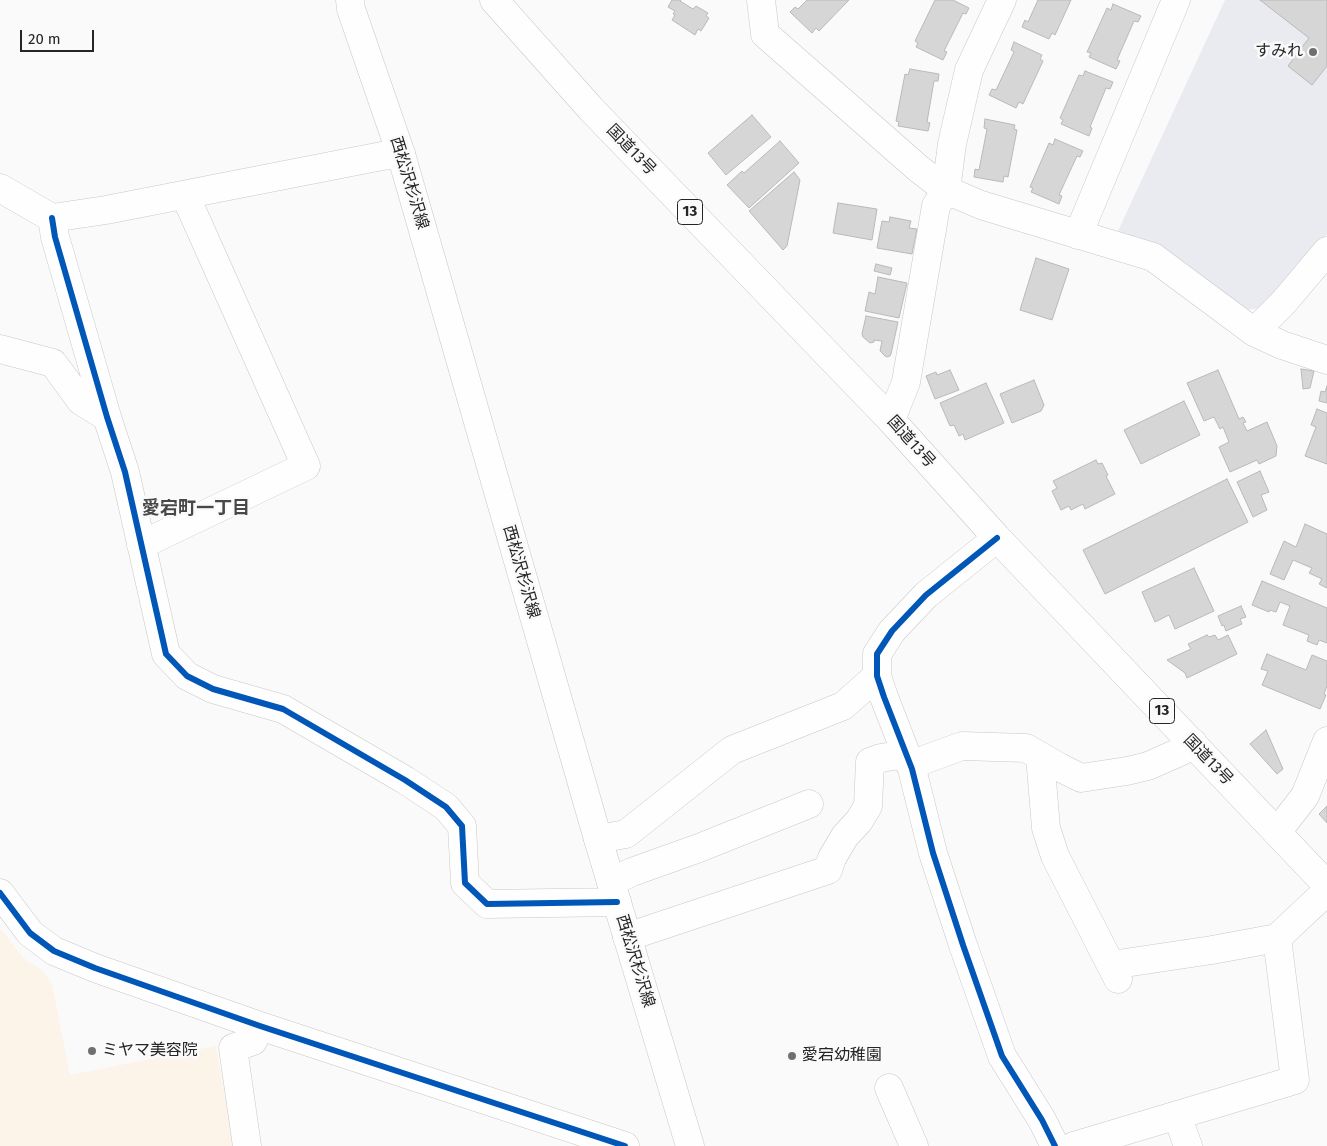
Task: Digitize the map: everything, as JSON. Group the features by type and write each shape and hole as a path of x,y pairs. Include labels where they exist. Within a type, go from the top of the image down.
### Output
{"main road":[{"name":"西松沢杉沢線","path":"350,0 351,9 401,154 598,839 690,1146"},
{"name":"国道13号","path":"494,0 592,109 891,420 997,538 1327,885"},
{"path":"760,0 765,34 946,190 981,205 1153,257 1254,332 1282,346 1327,360"},
{"path":"891,420 906,382 936,206 946,190 952,144 969,70 1002,0"},
{"path":"1078,235 1176,0"},
{"path":"0,188 52,218 106,210 382,156 401,154"},
{"path":"141,544 306,466 185,195"},
{"path":"52,218 54,237 125,472 166,654 187,676 213,690 283,709 405,780 446,807 462,826 465,883 487,904 614,892 632,872 699,848 808,804"},
{"path":"1254,332 1284,302 1327,251"},
{"path":"0,349 53,363 81,401 107,417"},
{"path":"997,538 926,595 892,631 877,654 877,676 908,759 933,853 1002,1056 1042,1120 1054,1146"},
{"path":"598,839 626,834 732,750 843,706 877,676"},
{"path":"1277,832 1305,796 1327,741"},
{"path":"627,937 828,870 832,858 845,836 859,821 868,806 870,762 881,758 908,759 962,746 1026,748 1081,778 1148,766 1182,751 1193,743"},
{"path":"1040,756 1046,828 1055,856 1115,973 1125,963 1277,938 1327,891"},
{"path":"0,893 30,933 54,952 260,1026 625,1146"},
{"path":"1074,1146 1295,1080 1277,938"},
{"path":"246,1146 233,1048 252,1041 260,1026"},
{"path":"889,1088 914,1146"},
{"path":"1177,1115 1188,1146"}],"shaded area":[{"path":"1225,0 1327,0 1327,234 1271,307 1244,310 1154,246 1118,231"},
{"path":"0,928 24,959 42,970 52,984 70,1075 216,1046 234,1146 0,1146"}],"building":[{"path":"672,0 681,0 693,9 696,6 708,13 706,16 709,18 701,31 698,29 695,35 672,20 675,11 668,7"},
{"path":"807,0 849,0 819,31 816,28 812,33 790,12 795,7 798,9"},
{"path":"935,0 953,0 969,8 966,14 963,13 944,51 947,52 943,60 916,47 918,43 915,41"},
{"path":"1038,0 1071,0 1055,35 1052,33 1049,39 1022,27 1025,20 1028,22"},
{"name":"すみれ","path":"1260,0 1327,0 1327,66 1312,85 1288,66 1309,38"},
{"path":"1113,4 1141,16 1138,22 1134,21 1117,60 1120,61 1116,69 1089,57 1091,53 1087,52 1107,8 1111,10"},
{"path":"1014,42 1042,55 1040,59 1043,61 1023,104 1019,102 1016,108 989,95 992,89 996,90 1014,52 1011,50"},
{"path":"910,69 939,74 938,81 934,81 927,122 930,123 928,131 898,126 899,122 896,121 905,74 908,75"},
{"path":"1085,71 1113,82 1110,89 1106,88 1090,127 1092,128 1089,136 1061,124 1063,120 1060,118 1079,75 1083,76"},
{"path":"752,115 771,137 726,175 708,153"},
{"path":"985,119 1015,125 1014,129 1017,130 1008,177 1004,176 1003,182 974,177 975,169 979,170 987,129 984,128"},
{"path":"1055,139 1083,151 1080,157 1077,156 1059,195 1062,196 1059,204 1031,192 1033,188 1030,187 1049,143 1053,145"},
{"path":"780,141 799,163 749,208 727,185 742,171 744,173"},
{"path":"794,172 800,180 787,246 783,250 749,211"},
{"path":"838,203 877,209 872,240 833,233"},
{"path":"890,217 911,221 909,228 917,229 912,254 877,248 882,221 889,222"},
{"path":"1036,258 1069,269 1052,320 1020,310"},
{"path":"876,264 892,268 890,275 874,271"},
{"path":"878,277 907,283 899,318 865,311 869,292 875,294"},
{"path":"866,316 898,322 890,356 885,356 880,351 882,341 874,340 874,342 870,343 863,337"},
{"path":"1301,369 1314,371 1310,388 1303,389"},
{"path":"950,370 959,390 935,399 926,376 936,372 937,375"},
{"path":"1218,370 1239,419 1243,417 1246,422 1243,423 1247,431 1267,422 1277,446 1276,456 1259,464 1257,460 1230,472 1219,447 1229,442 1223,427 1220,429 1214,417 1204,421 1187,383"},
{"path":"1034,380 1044,405 1041,411 1012,423 1000,394"},
{"path":"986,383 1004,423 965,440 963,434 959,436 954,425 950,426 940,403"},
{"path":"1327,386 1327,403 1319,401 1321,391 1325,392"},
{"path":"1184,401 1200,435 1141,464 1124,430"},
{"path":"1317,409 1327,413 1327,464 1305,456 1316,427 1311,425"},
{"path":"1096,460 1098,464 1102,463 1115,494 1085,509 1083,504 1071,510 1069,506 1061,510 1052,491 1057,488 1053,481"},
{"path":"1260,471 1269,492 1261,495 1267,510 1253,517 1237,482"},
{"path":"1227,479 1248,522 1105,594 1083,550"},
{"path":"1305,524 1327,534 1327,588 1319,584 1322,579 1309,573 1312,568 1293,560 1284,580 1270,574 1284,541 1296,547"},
{"path":"1194,568 1214,611 1175,629 1169,615 1155,622 1142,592"},
{"path":"1262,581 1327,608 1327,643 1319,640 1317,645 1307,641 1309,635 1283,625 1290,606 1280,602 1276,612 1270,610 1269,612 1252,605"},
{"path":"1241,606 1246,617 1240,619 1242,624 1226,631 1218,616"},
{"path":"1207,635 1209,637 1215,635 1218,640 1228,635 1237,654 1187,678 1185,673 1167,660 1191,649 1188,644"},
{"path":"1267,654 1306,670 1312,655 1327,661 1327,686 1324,694 1326,695 1320,709 1262,685 1268,671 1261,669"},
{"path":"1266,730 1283,769 1277,774 1250,744"},
{"path":"1327,806 1327,823 1319,814"}],"cycle path":[{"path":"52,218 55,237 107,417 125,472 166,654 187,676 213,689 283,709 405,780 446,807 462,826 465,883 487,904 617,902"},
{"path":"997,538 926,595 892,631 877,654 877,676 912,769 933,853 1002,1056 1042,1120 1055,1146"},
{"path":"0,893 30,933 54,951 95,968 260,1026 625,1146"}],"place":[{"name":"すみれ","path":"1313,52"},
{"name":"ミヤマ美容院","path":"92,1051"},
{"name":"愛宕幼稚園","path":"792,1056"}],"district":[{"name":"愛宕町一丁目","path":"196,509"}]}
